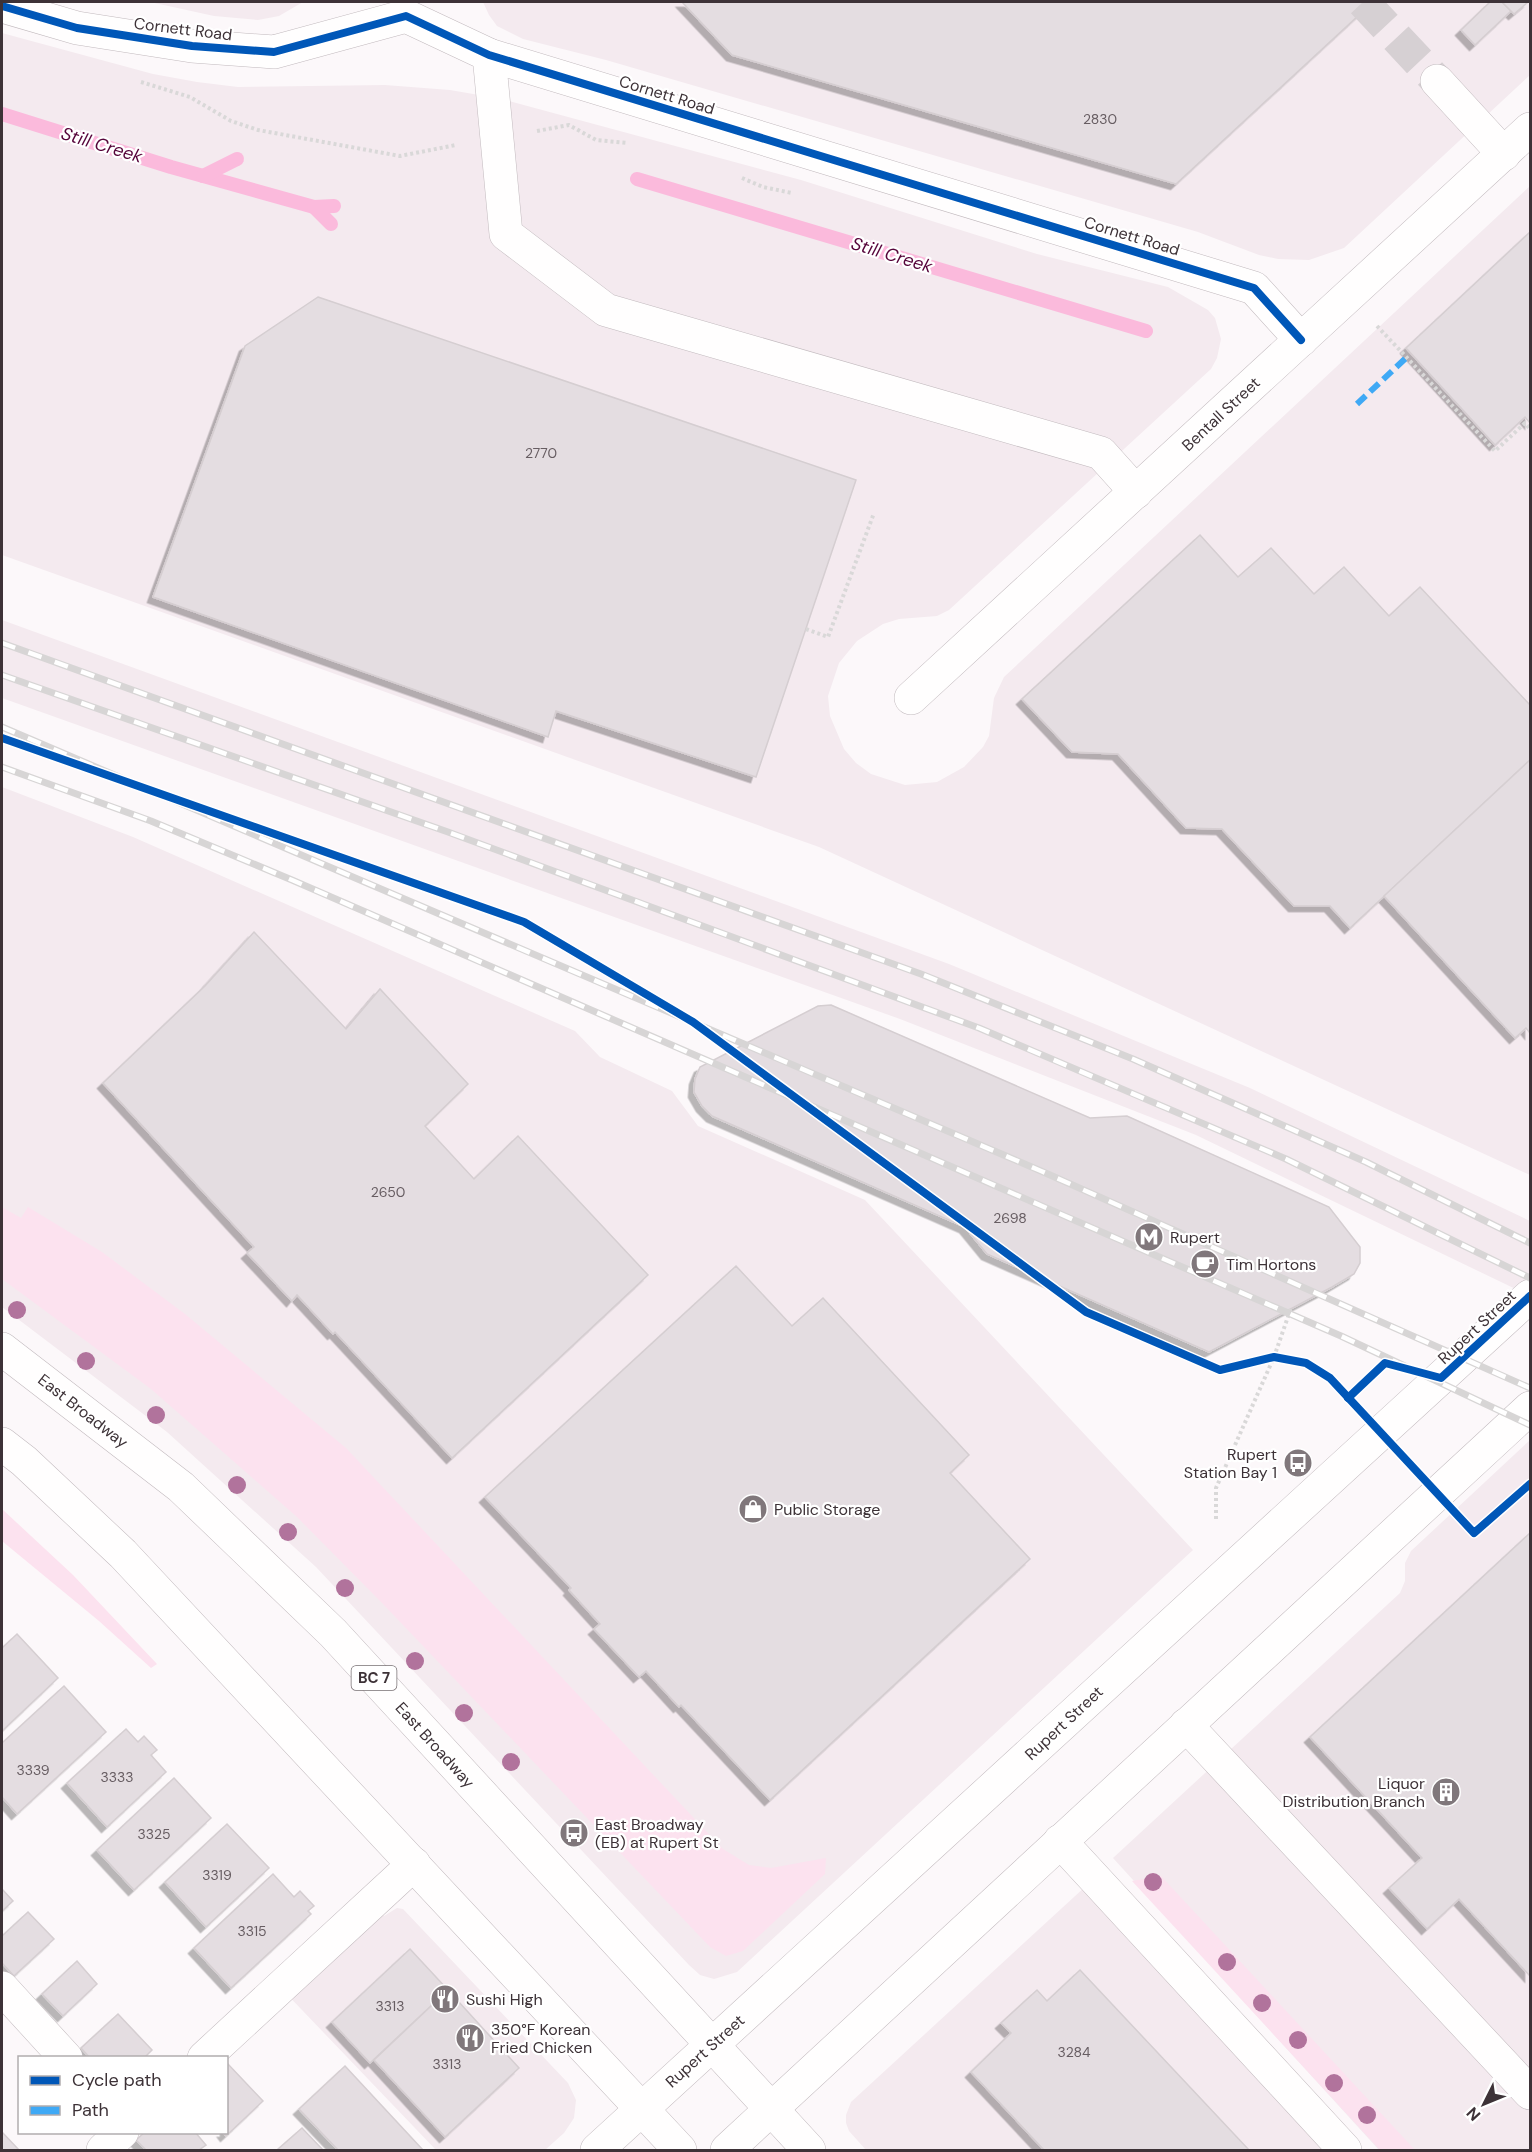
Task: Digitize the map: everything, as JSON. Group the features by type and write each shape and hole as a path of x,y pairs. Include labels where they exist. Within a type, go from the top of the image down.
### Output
{"main road":[{"name":"Cornett Road","path":"2,6 77,28 192,46 274,52 408,9 489,55 1254,288 1301,340"},
{"path":"489,55 506,234 606,310 1101,453 1136,492"},
{"path":"1437,81 1504,154"},
{"name":"Bentall Street","path":"911,698 1530,129"},
{"name":"Rupert Street","path":"597,2151 1530,1296"},
{"name":"East Broadway","path":"2,1349 181,1486 333,1633 809,2151"},
{"path":"727,2151 1530,1408"},
{"path":"2,1444 24,1461 123,1554 680,2151"},
{"path":"1186,1725 1530,2093"},
{"path":"1060,1841 1346,2151"},
{"path":"206,2056 414,1864"},
{"path":"2,1988 64,2056"},
{"path":"103,2151 121,2134"}],"path":[{"path":"134,80 190,97 231,121 258,130 399,156 569,125 596,140 632,143"},
{"path":"731,173 763,187 796,194"},
{"path":"1380,328 1495,451 1525,423 1530,429"},
{"path":"806,629 828,637 874,513"},
{"path":"1216,1520 1216,1488 1274,1357 1291,1308"}],"shaded area":[{"path":"150,2 303,2 279,16 258,20 214,16"},
{"path":"483,2 1530,2 1530,75 1344,248 1309,260 1278,259 1259,255 1198,232 606,60 523,39 497,26"},
{"path":"2,33 153,74 197,82 238,87 385,85 450,90 502,99 801,180 1037,254 1168,287 1208,310 1215,318 1221,339 1217,358 1211,369 949,610 937,616 899,619 883,624 857,641 839,663 828,696 830,716 844,749 856,763 871,774 905,785 937,782 964,767 983,747 989,736 994,698 1004,677 1530,186 1530,1175 819,847 2,555"},
{"path":"2,620 949,964 1250,1088 1530,1221 1530,1296 1196,1135 900,1019 2,698"},
{"path":"2,787 133,837 575,1031 600,1057 672,1091 698,1126 865,1200 1193,1550 737,1972 714,1979 700,1975 316,1567 167,1432 2,1307"},
{"path":"2,1207 21,1218 28,1207 102,1252 185,1314 346,1448 723,1849 749,1865 771,1868 826,1858 825,1874 743,1951 726,1956 710,1947 297,1517 151,1389 2,1279"},
{"path":"1530,1440 1530,2150 1379,2150 1113,1858 1400,1593 1405,1581 1405,1563 1411,1551"},
{"path":"2,1509 73,1575 157,1664 151,1668 99,1621 2,1541"},
{"path":"1161,1876 1415,2150 1380,2150 1132,1881"},
{"path":"1086,1886 1330,2150 866,2150 849,2131 846,2123 846,2115 851,2102"},
{"path":"373,1903 384,1916 397,1908 403,1909 568,2083 576,2100 574,2118 564,2133 545,2150 436,2150 280,1987"}],"building":[{"path":"682,2 1373,2 1176,184 732,55"},
{"path":"1490,2 1502,2 1511,11 1475,45 1461,30"},
{"path":"1502,2 1528,2 1514,14"},
{"path":"1530,232 1530,423 1525,417 1495,445 1406,348"},
{"path":"318,297 856,480 756,777 556,711 548,737 153,597 245,346"},
{"path":"1200,535 1238,577 1271,548 1314,594 1344,567 1389,616 1420,587 1530,705 1530,760 1350,928 1330,906 1294,906 1222,829 1186,828 1118,754 1072,752 1022,699"},
{"path":"1530,760 1530,1033 1526,1028 1515,1038 1384,896"},
{"path":"254,932 346,1029 380,989 468,1084 425,1126 474,1179 518,1136 648,1275 452,1458 335,1332 333,1334 297,1295 292,1301 247,1253 254,1247 103,1083 205,986"},
{"path":"831,1005 1090,1118 1127,1116 1329,1207 1360,1247 1360,1263 1354,1274 1332,1287 1209,1352 987,1254 965,1227 712,1116 702,1106 694,1092 695,1079 700,1067 818,1006"},
{"path":"736,1266 792,1326 823,1298 969,1455 950,1473 1030,1559 770,1800 646,1671 639,1677 594,1629 600,1624 569,1590 571,1588 485,1497"},
{"name":"Liquor Distribution Branch","path":"1530,1533 1530,1976 1459,1899 1427,1929 1389,1888 1422,1858 1310,1737"},
{"path":"17,1634 58,1678 2,1731 2,1648"},
{"path":"64,1686 106,1732 17,1814 2,1797 2,1743"},
{"path":"126,1729 138,1742 144,1736 157,1750 151,1755 166,1772 107,1827 67,1783"},
{"path":"174,1778 211,1818 134,1890 97,1850"},
{"path":"227,1824 269,1868 206,1927 165,1882"},
{"path":"273,1874 294,1897 300,1891 314,1906 308,1911 311,1914 231,1988 194,1948"},
{"path":"2,1889 13,1901 2,1911"},
{"path":"28,1912 54,1939 14,1976 2,1963 2,1936"},
{"path":"410,1949 448,1990 370,2063 332,2022"},
{"path":"77,1961 97,1984 63,2016 42,1994"},
{"path":"1080,1970 1249,2150 1044,2150 971,2072 1011,2033 1001,2023 1037,1990 1047,2001"},
{"path":"448,1990 519,2068 445,2137 374,2060"},
{"path":"118,2014 152,2050 146,2056 88,2056 81,2048"},
{"path":"228,2064 263,2101 226,2136 224,2134 228,2134"},
{"path":"345,2066 423,2150 338,2150 299,2109"},
{"path":"302,2128 323,2150 277,2150"},
{"path":"2,2132 19,2150 2,2150"},
{"path":"143,2134 197,2134 206,2145 199,2150 146,2150 136,2140"}],"waterway":[{"name":"Still Creek","path":"2,114 171,167 314,207 334,206"},
{"name":"Still Creek","path":"203,176 237,159"},
{"name":"Still Creek","path":"637,179 1146,331"},
{"name":"Still Creek","path":"314,207 331,224"}],"tunnel":[{"path":"1363,2 1437,81"}],"railway":[{"path":"2,643 921,974 1133,1059 1366,1162 1530,1243"},
{"path":"2,675 448,832 979,1028 1286,1159 1530,1278"},
{"path":"2,727 1041,1171 1530,1388"},
{"path":"2,767 151,821 292,880 1341,1336 1530,1425"}],"marked path":[{"path":"1357,404 1407,357"}],"cycle path":[{"path":"2,6 77,28 192,46 274,52 406,16 489,55 1254,288 1301,340"},
{"path":"2,738 524,922 693,1022 1086,1312 1220,1370 1274,1357 1306,1363 1330,1378 1474,1533 1530,1484"},
{"path":"1348,1398 1385,1363 1441,1378 1530,1296"}],"place":[{"name":"Rupert","path":"1149,1237"},
{"name":"Tim Hortons","path":"1205,1264"},
{"name":"Rupert Station Bay 1","path":"1298,1463"},
{"name":"Public Storage","path":"753,1509"},
{"name":"Liquor Distribution Branch","path":"1446,1792"},
{"name":"East Broadway (EB) at Rupert St","path":"574,1833"},
{"name":"Sushi High","path":"445,1999"},
{"name":"350°F Korean Fried Chicken","path":"470,2038"}]}
